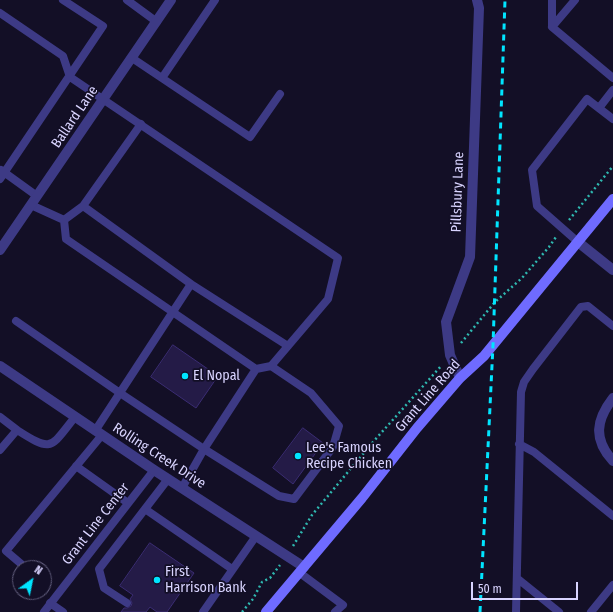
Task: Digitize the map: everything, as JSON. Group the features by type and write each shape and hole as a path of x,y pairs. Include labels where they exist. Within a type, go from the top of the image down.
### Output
{"main road":[{"name":"Grant Line Road","path":"266,612 362,498 417,428 460,378 484,356 613,199"}],"street":[{"name":"Ballard Lane","path":"0,250 171,0"},
{"name":"Pillsbury Lane","path":"460,378 450,355 446,322 470,257 479,8 476,0"},
{"path":"578,242 613,270"},
{"name":"Rolling Creek Drive","path":"0,366 154,470 286,555 302,570"},
{"path":"613,398 602,415 599,426 599,437 603,448 613,461"}],"lane":[{"path":"37,196 1,174 70,77 103,26 63,0"},
{"path":"127,0 157,22"},
{"path":"162,78 215,0"},
{"path":"552,0 552,27"},
{"path":"552,27 575,0"},
{"path":"0,13 63,56 70,77 338,258 328,299 271,366 256,370 204,449 182,488"},
{"path":"552,27 613,78"},
{"path":"132,58 250,137 280,94"},
{"path":"599,108 613,90"},
{"path":"578,242 537,206 532,170 587,99 613,119"},
{"path":"64,220 83,206 141,124"},
{"path":"31,205 64,220"},
{"path":"83,206 191,284 288,346"},
{"path":"64,220 66,239 256,370"},
{"path":"17,560 6,551 76,466 99,433 120,393 191,284"},
{"path":"516,612 518,579 519,444 521,392 524,382 581,307 588,306 613,326"},
{"path":"16,321 204,449 280,496 294,498 333,447 339,426 311,393 271,366"},
{"path":"0,417 17,430 45,445 54,443 75,417"},
{"path":"0,450 17,430"},
{"path":"519,444 534,452 613,516"},
{"path":"76,466 128,503"},
{"name":"Grant Line Center","path":"44,612 154,470"},
{"path":"127,603 104,588 99,568 168,479"},
{"path":"145,509 232,569"},
{"path":"203,612 256,536"},
{"path":"302,570 343,605 335,612"},
{"path":"518,579 559,612"},
{"path":"591,612 613,585"},
{"path":"50,603 63,612"}],"path":[{"path":"242,612 253,599 262,582 270,578 312,515 495,302 522,278 540,258 613,166"}],"building":[{"name":"El Nopal","path":"173,345 218,376 196,408 151,377"},
{"name":"Lee's Famous Recipe Chicken","path":"303,428 323,443 293,484 273,468"},
{"name":"First Harrison Bank","path":"150,543 194,573 167,612 157,612 150,607 146,612 121,612 124,608 131,606 132,603 130,599 133,595 120,586"}],"railway":[{"path":"480,612 493,345 505,0"}],"place":[{"name":"El Nopal","path":"185,376"},
{"name":"Lee's Famous Recipe Chicken","path":"298,456"},
{"name":"First Harrison Bank","path":"157,580"}]}
